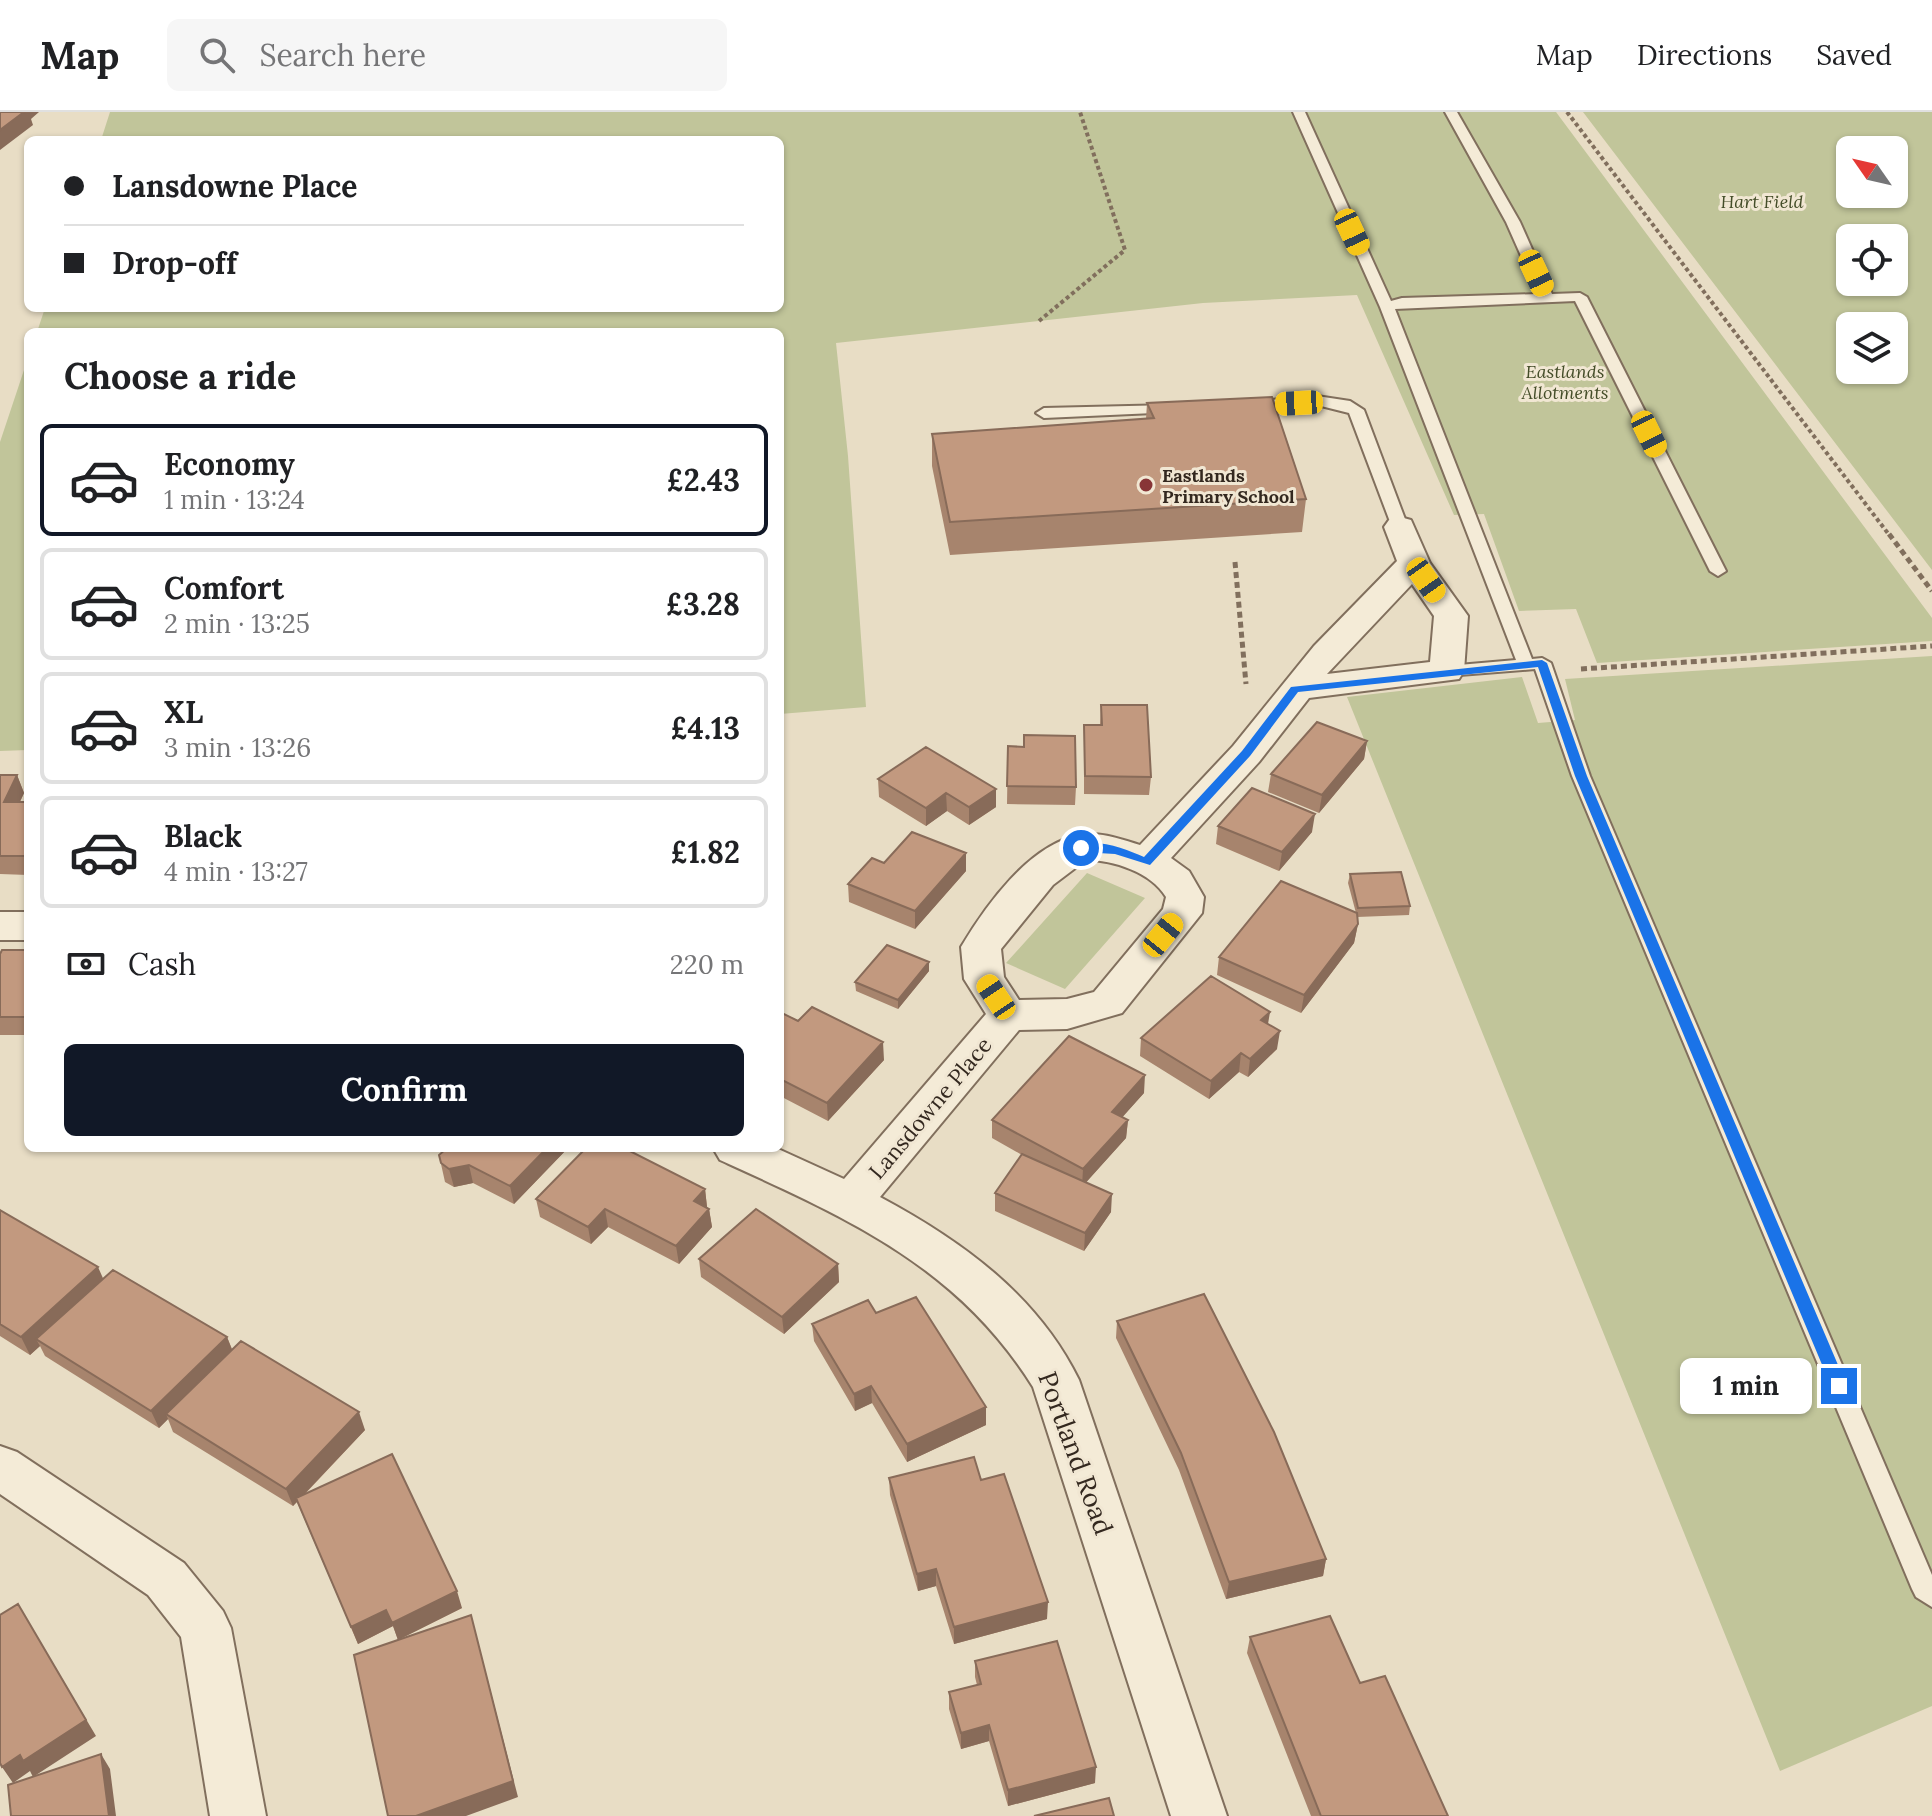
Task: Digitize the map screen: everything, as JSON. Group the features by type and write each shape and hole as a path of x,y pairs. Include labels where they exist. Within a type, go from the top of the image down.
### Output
{"street":[{"path":"1295,689 1447,671 1451,616 1414,563 1400,527"},
{"path":"1146,862 1246,754 1295,689 1414,563"},
{"path":"1081,848 1116,850 1174,876 1185,897 1182,913 1108,1003 1067,1014 1008,1015 984,979 981,947 1025,892 1059,858 1081,848"},
{"path":"0,926 24,926"},
{"name":"Lansdowne Place","path":"851,1201 1008,1015"},
{"name":"Portland Road","path":"744,1152 851,1201 950,1262 1017,1323 1055,1380 1199,1816"},
{"path":"0,1467 166,1579 205,1628 238,1816"}],"lane":[{"path":"1299,112 1387,307 1526,664"},
{"path":"1451,112 1513,222 1547,298"},
{"path":"1387,307 1402,302 1580,297 1718,571"},
{"path":"1227,407 1329,401 1356,410 1400,527"},
{"path":"1044,413 1181,409"},
{"path":"1447,671 1542,663 1587,791 1925,1589 1932,1595"}],"path":[{"path":"1039,321 1125,250 1080,112"},
{"path":"1567,112 1932,591"},
{"path":"1235,562 1246,694"},
{"path":"1544,672 1932,646"}],"green space":[{"name":"Eastlands Allotments","path":"110,112 1556,112 1932,618 1932,641 1597,663 1576,609 1519,611 1484,514 1454,515 1357,295 1203,303 836,343 848,456 866,707 784,714 784,328 38,328 44,312 784,312 784,136 102,136"},
{"name":"Hart Field","path":"1583,112 1932,112 1932,570"},
{"path":"24,370 24,750 0,751 0,442"},
{"path":"1932,656 1932,1706 1780,1771 1347,697 1522,677 1538,723 1575,720 1565,679"},
{"path":"1087,873 1145,898 1065,989 1006,963"}],"building":[{"path":"0,112 24,112 0,130"},
{"path":"1272,397 1306,499 950,522 932,434 1154,418 1147,403"},
{"path":"1101,705 1147,705 1151,777 1085,776 1084,725 1102,725"},
{"path":"1317,722 1367,741 1322,795 1271,774"},
{"path":"1024,735 1075,736 1076,787 1007,786 1008,746 1024,747"},
{"path":"926,747 996,789 969,807 946,793 926,808 878,779"},
{"path":"0,775 17,775 4,802 24,802 24,856 0,856"},
{"path":"1252,788 1315,814 1282,852 1218,826"},
{"path":"912,832 966,853 915,911 848,884 872,858 884,863"},
{"path":"1401,872 1410,906 1358,908 1350,874"},
{"path":"1281,881 1357,913 1358,924 1304,995 1219,957"},
{"path":"887,945 929,962 898,1000 855,982"},
{"path":"2,950 24,950 24,1017 0,1017"},
{"path":"1211,976 1270,1012 1261,1020 1280,1031 1250,1059 1241,1053 1211,1081 1141,1038"},
{"path":"812,1007 883,1042 827,1103 784,1081 784,1014 798,1021"},
{"path":"1069,1036 1145,1075 1112,1112 1128,1120 1083,1169 992,1120"},
{"path":"442,1152 543,1152 510,1186 469,1165 449,1169 441,1163 439,1155"},
{"path":"582,1152 632,1152 705,1189 694,1201 709,1209 676,1246 605,1209 588,1227 536,1199"},
{"path":"1022,1154 1112,1194 1085,1233 995,1193"},
{"path":"756,1209 838,1264 782,1317 699,1259"},
{"path":"0,1210 98,1267 21,1337 0,1324"},
{"path":"113,1270 227,1337 151,1411 36,1339"},
{"path":"1204,1294 1274,1432 1326,1559 1229,1582 1181,1453 1117,1321"},
{"path":"916,1297 986,1407 907,1444 871,1386 854,1394 812,1324 868,1300 876,1313"},
{"path":"241,1341 359,1412 286,1489 166,1414"},
{"path":"392,1454 457,1591 392,1623 386,1610 351,1627 296,1498"},
{"path":"974,1457 981,1480 1004,1474 1048,1602 954,1627 936,1569 917,1574 889,1478"},
{"path":"18,1604 86,1720 23,1761 20,1755 2,1767 0,1615"},
{"path":"471,1615 513,1781 416,1816 388,1816 354,1655"},
{"path":"1330,1616 1360,1683 1385,1676 1448,1816 1321,1816 1250,1637"},
{"path":"1057,1641 1096,1767 1008,1790 989,1725 961,1733 949,1692 981,1684 975,1661"},
{"path":"101,1754 109,1816 11,1816 8,1785"},
{"path":"1109,1798 1114,1816 1034,1816"}],"place":[{"name":"Eastlands Primary School","path":"1146,485"}],"route":[{"path":"1081,848 1116,850 1146,862 1246,754 1295,689 1542,663 1581,776 1839,1386"}]}
